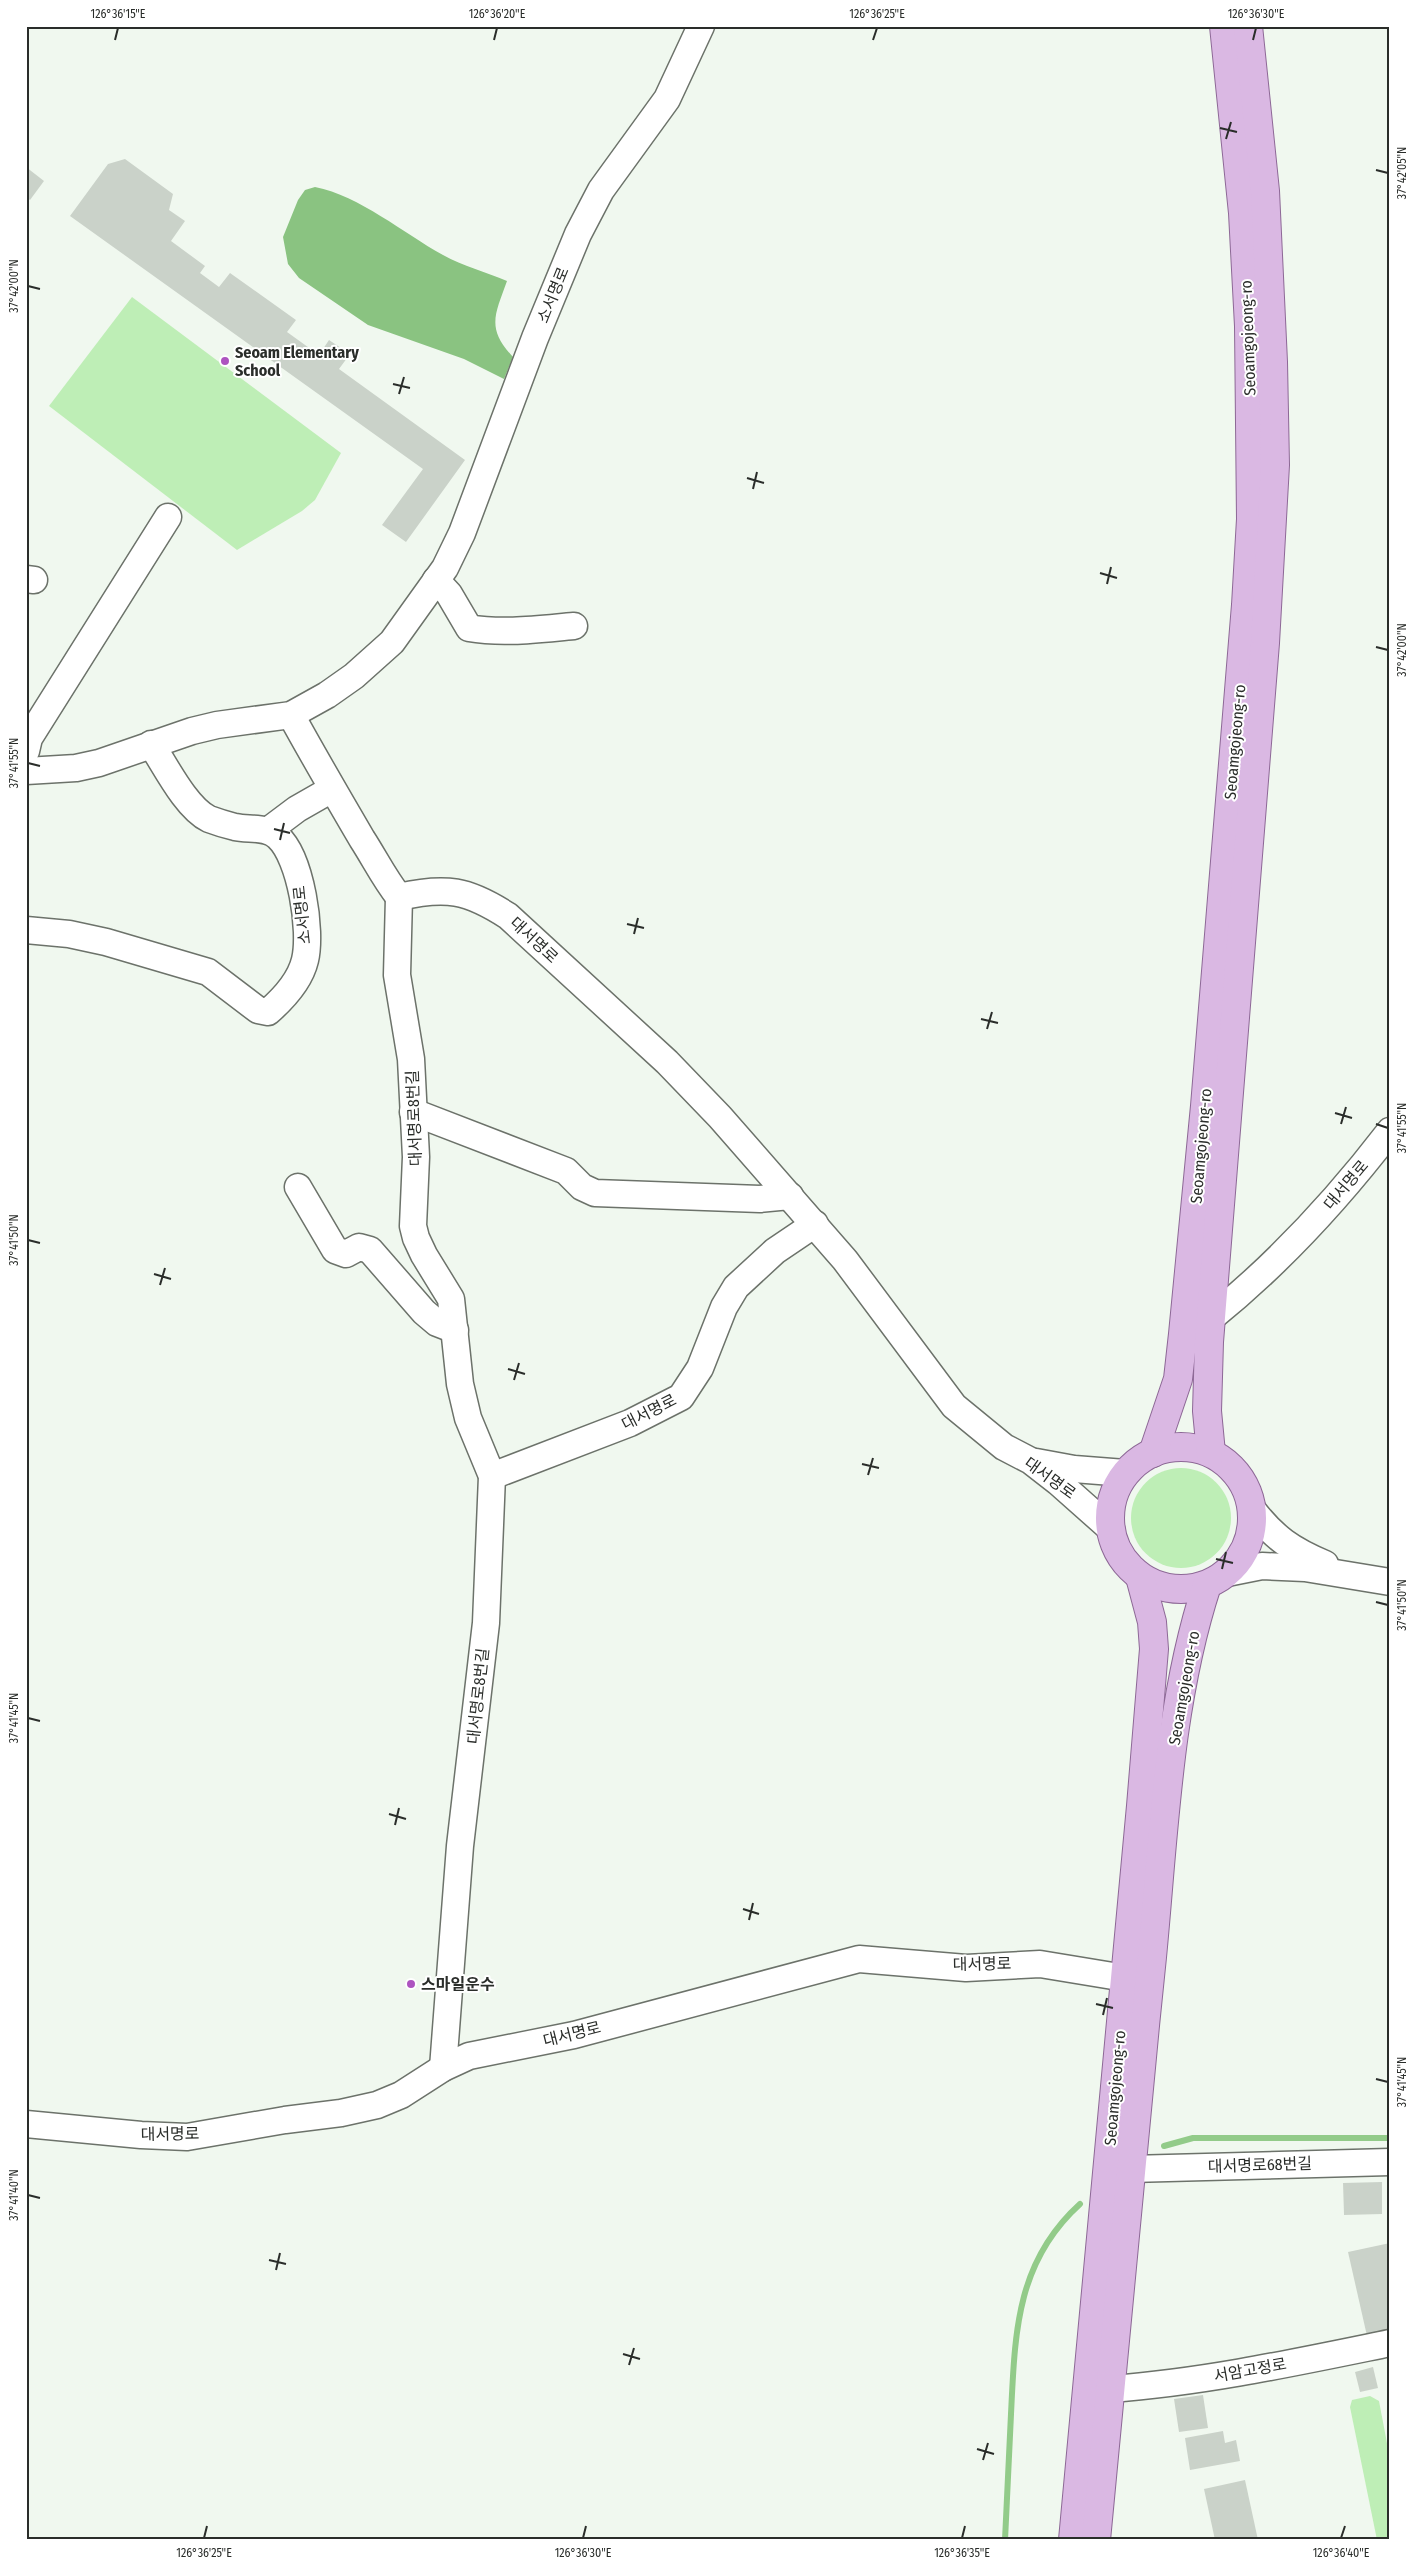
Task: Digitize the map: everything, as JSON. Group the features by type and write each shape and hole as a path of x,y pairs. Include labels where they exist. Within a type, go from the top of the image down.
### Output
{"main road":[{"name":"Seoamgojeong-ro","path":"1153,1453 1178,1379 1184,1334 1207,1087 1251,519 1247,288 1243,213 1224,26"},
{"name":"Seoamgojeong-ro","path":"1211,1453 1207,1388 1211,1318 1266,633 1275,465 1272,305 1266,191 1248,26"},
{"path":"1188,1447 1211,1453 1231,1467 1245,1486 1252,1509 1251,1532 1242,1554 1217,1579 1184,1590 1161,1587 1140,1577 1123,1561 1112,1540 1109,1516 1113,1493 1125,1472 1143,1457 1165,1448 1188,1447"},
{"name":"Seoamgojeong-ro","path":"1073,2540 1126,1978 1154,1649 1152,1622 1140,1577"},
{"name":"Seoamgojeong-ro","path":"1096,2540 1130,2169 1172,1753 1184,1670 1193,1628 1217,1579"}],"street":[{"name":"소서명로","path":"26,766 26,771 76,768 100,763 151,744 217,725 291,715 327,695 354,676 392,642 436,580 462,534 578,234 601,190 667,99 701,26"},
{"path":"27,742 168,517"},
{"path":"436,580 449,594 469,628 522,631 574,626"},
{"path":"291,715 382,875 399,897"},
{"path":"151,744 195,807 208,818 236,827 269,830 297,809 332,788"},
{"name":"소서명로","path":"26,930 69,934 106,942 208,972 258,1010 268,1012 293,984 305,962 308,940 297,871 284,843 269,830"},
{"name":"대서명로","path":"399,897 421,892 464,893 483,900 508,916 667,1062 790,1196 846,1260 954,1406 1004,1447 1031,1461 1088,1507 1111,1529"},
{"name":"대서명로8번길","path":"399,897 397,975 411,1059 416,1157 413,1226 424,1255 441,1280 451,1300 455,1330 455,1355 468,1418 492,1476 486,1623 460,1846 443,2068"},
{"path":"413,1112 566,1171 582,1187 595,1193 760,1199 790,1196"},
{"name":"대서명로","path":"1211,1318 1258,1278 1313,1225 1390,1131"},
{"path":"298,1187 335,1250 346,1254 359,1247 370,1250 424,1312 437,1323 455,1330"},
{"name":"대서명로","path":"492,1476 630,1423 681,1397 700,1368 724,1307 736,1287 775,1251 815,1224"},
{"path":"1031,1461 1074,1469 1125,1472"},
{"path":"1252,1509 1267,1529 1279,1540 1298,1552 1346,1574"},
{"path":"1217,1579 1262,1566 1305,1568 1390,1582"},
{"name":"대서명로","path":"26,2124 141,2135 187,2137 285,2120 341,2113 377,2105 401,2095 443,2068 469,2056 574,2036 805,1971 859,1959 966,1968 1040,1964 1126,1978"},
{"name":"대서명로68번길","path":"1130,2169 1390,2162"},
{"name":"서암고정로","path":"1110,2389 1166,2385 1246,2372 1390,2343"}],"green space":[{"path":"315,187 348,198 365,207 451,259 507,281 495,321 499,338 513,357 504,379 464,359 368,325 299,278 288,264 283,237 298,200 305,190"},
{"path":"132,297 341,453 315,500 302,511 237,550 49,406"},
{"path":"1181,1468 1191,1469 1209,1476 1223,1490 1230,1508 1230,1528 1223,1546 1209,1560 1191,1567 1181,1568 1171,1567 1153,1560 1139,1546 1132,1528 1131,1518 1132,1508 1139,1490 1153,1476 1171,1469"},
{"path":"1370,2396 1379,2401 1390,2459 1390,2540 1377,2540 1350,2407 1352,2400"}],"building":[{"path":"125,159 173,194 169,210 185,221 171,241 205,266 200,273 219,287 230,273 296,320 287,332 319,355 329,340 350,354 339,369 465,460 406,542 382,525 423,469 70,216 108,164"},
{"path":"26,167 44,181 30,200 26,197"},
{"path":"1382,2182 1382,2214 1344,2215 1343,2183"},
{"path":"1390,2243 1390,2331 1367,2336 1348,2252"},
{"path":"1373,2367 1378,2388 1360,2392 1355,2372"},
{"path":"1203,2395 1208,2428 1179,2432 1174,2399"},
{"path":"1223,2431 1225,2443 1236,2440 1240,2461 1190,2470 1185,2438"},
{"path":"1245,2480 1258,2540 1215,2540 1204,2489"}],"waterway":[{"path":"1164,2146 1193,2138 1390,2138"},
{"path":"1005,2540 1014,2355 1023,2300 1031,2275 1043,2250 1059,2226 1080,2204"}],"place":[{"name":"Seoam Elementary School","path":"225,361"},
{"name":"스마일운수","path":"411,1984"}]}
